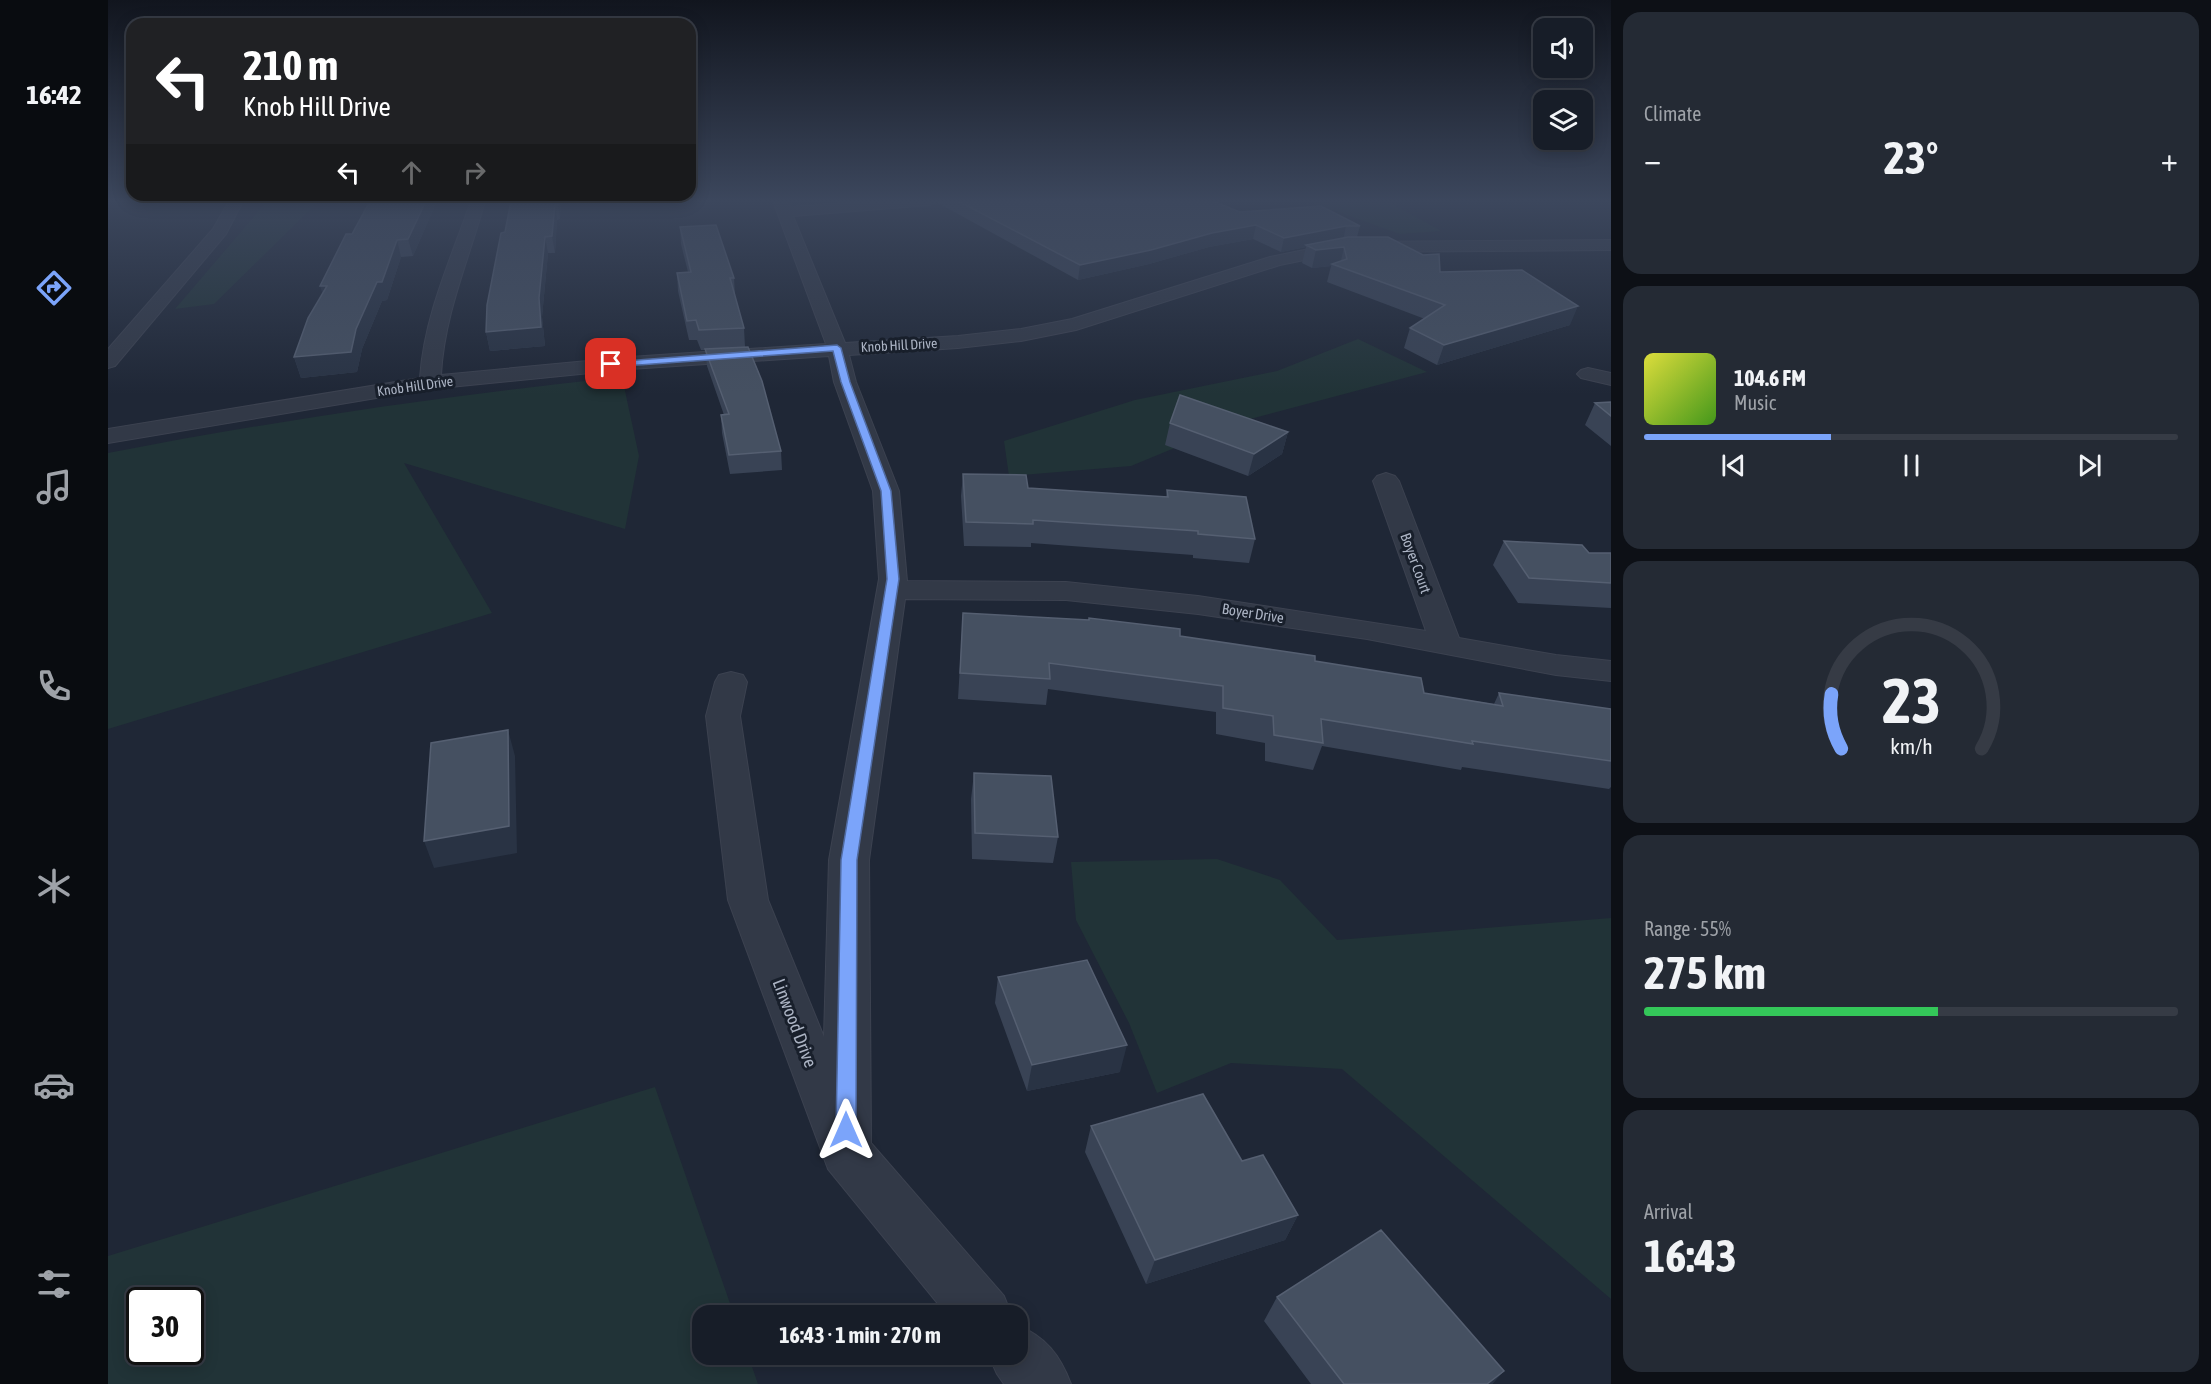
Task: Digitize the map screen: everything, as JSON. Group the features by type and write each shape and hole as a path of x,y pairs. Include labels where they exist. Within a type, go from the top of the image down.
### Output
{"street":[{"path":"108,362 190,266"},
{"path":"430,383 430,367 438,322 458,266"},
{"path":"806,266 837,348 845,382 886,491 893,579 849,860 846,1152"},
{"name":"Knob Hill Drive","path":"108,436 430,383 630,363 958,342 1021,334 1076,324 1261,266"},
{"path":"1588,374 1611,379"},
{"name":"Boyer Court","path":"1386,481 1446,645"},
{"name":"Boyer Drive","path":"891,590 1066,591 1198,605 1611,671"},
{"name":"Linwood Drive","path":"731,682 723,716 748,900 846,1152 975,1305"},
{"path":"1026,1365 1042,1384"}],"shaded area":[{"path":"212,266 253,266 214,304 175,309"},
{"path":"1358,339 1427,372 1235,423 1131,466 1009,476 1004,441 1135,400 1277,371"},
{"path":"622,377 639,456 625,529 404,463 492,613 108,729 108,453 364,409"},
{"path":"1217,859 1280,880 1337,940 1611,918 1611,1299 1342,1069 1231,1063 1157,1093 1129,1023 1076,920 1071,862"},
{"path":"655,1087 731,1305 692,1305 692,1365 751,1365 758,1384 108,1384 108,1256"}],"building":[{"path":"330,266 388,266 382,282 377,282 356,329 351,352 294,357 308,318 327,286 320,286"},
{"path":"495,266 542,266 539,298 541,327 486,332 487,305"},
{"path":"689,266 730,266 734,278 730,278 744,328 699,330 696,320 687,321 677,273 691,272"},
{"path":"1336,266 1440,266 1440,272 1522,270 1578,306 1444,345 1410,328 1445,305"},
{"path":"748,347 762,381 781,451 729,455 721,415 729,414 705,349"},
{"path":"1180,395 1288,432 1254,454 1170,423"},
{"path":"1611,402 1611,416 1595,403"},
{"path":"963,474 1026,475 1028,488 1168,497 1167,490 1246,497 1255,539 1198,534 1198,531 1033,520 1033,524 966,522"},
{"path":"1504,541 1582,545 1589,553 1611,553 1611,583 1529,578"},
{"path":"963,613 1089,620 1089,618 1180,629 1180,636 1315,656 1315,661 1421,678 1424,693 1503,706 1499,693 1611,709 1611,761 1472,741 1473,744 1321,719 1323,743 1274,735 1273,716 1223,708 1223,686 1049,663 1050,679 960,673"},
{"path":"508,730 509,826 424,841 431,743"},
{"path":"974,773 1051,776 1058,837 975,833"},
{"path":"1087,960 1127,1045 1032,1065 998,977"},
{"path":"1203,1094 1242,1161 1263,1155 1298,1215 1155,1260 1091,1126"},
{"path":"1381,1230 1504,1371 1487,1384 1344,1384 1277,1297"}],"route":[{"path":"611,364 837,348 845,382 886,491 893,579 849,860 846,1130"}]}
